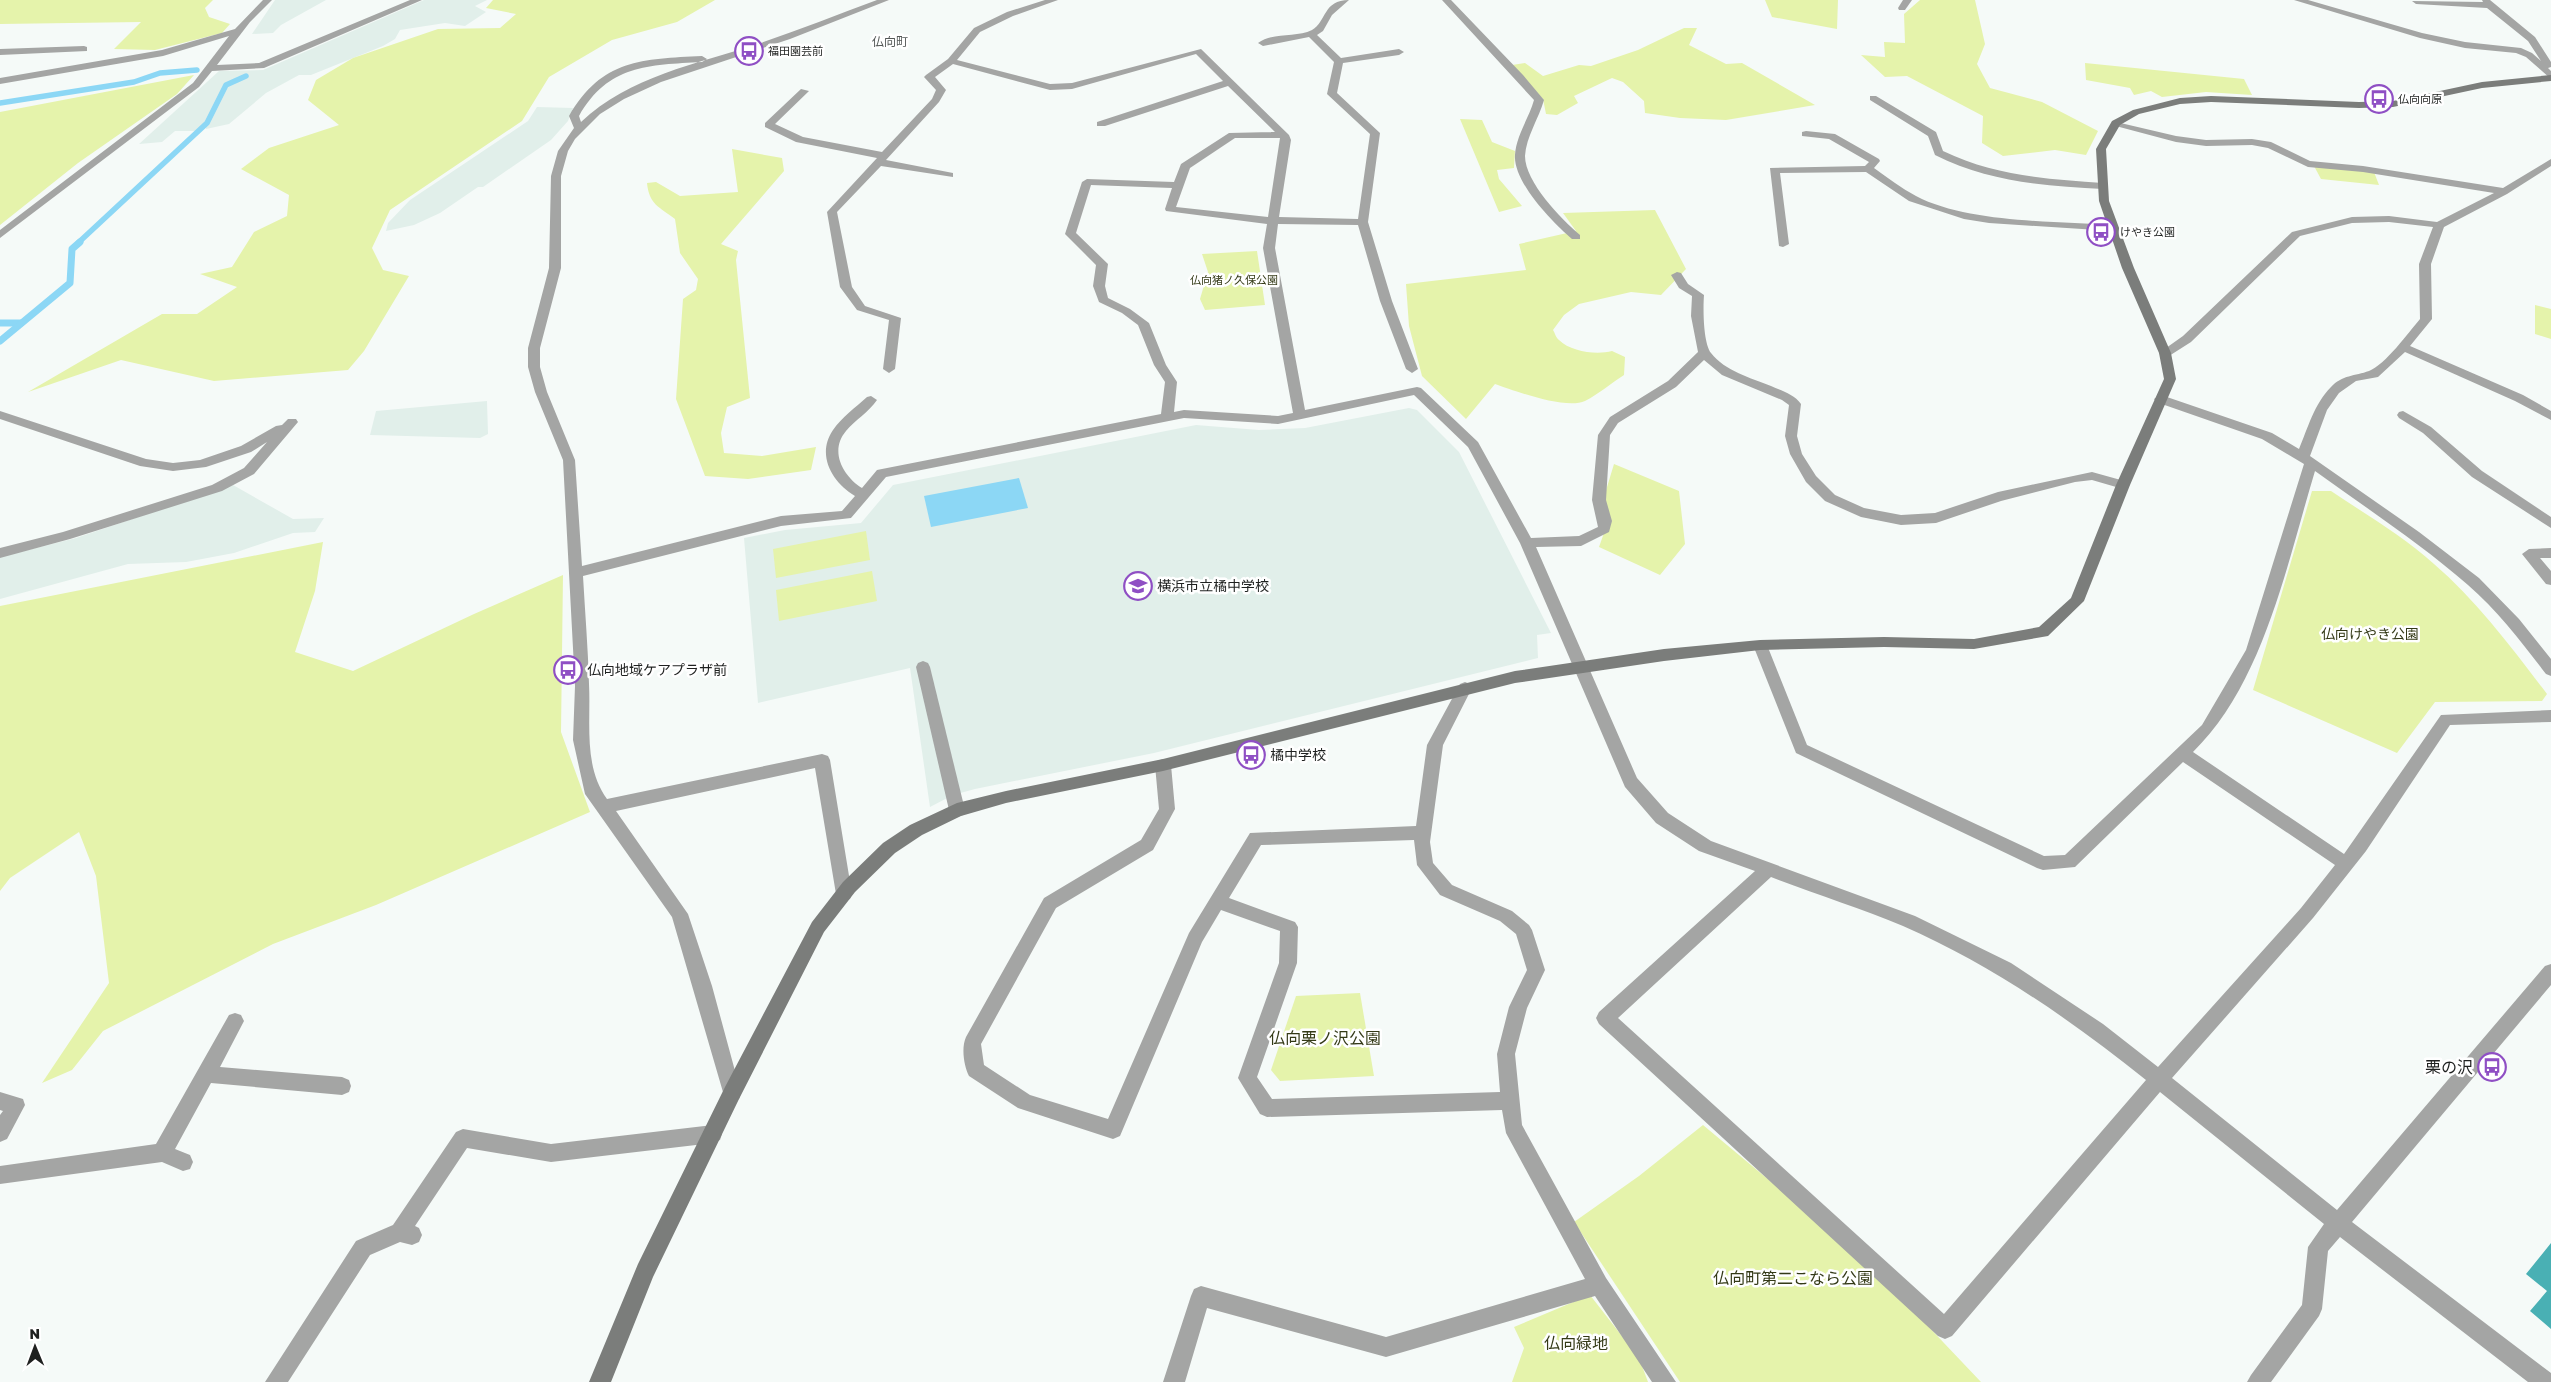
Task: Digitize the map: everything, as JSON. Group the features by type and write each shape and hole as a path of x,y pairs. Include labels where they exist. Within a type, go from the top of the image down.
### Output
{"street":[{"path":"0,234 196,85 238,31 268,0"},
{"path":"210,68 261,66 418,0"},
{"path":"732,1093 704,986 680,914 591,789 581,740 582,686 569,460 541,392 534,367 534,348 555,268 556,176 563,151 579,128 597,112 622,97 658,80 787,37 885,0"},
{"path":"889,369 889,354 895,318 862,308 846,287 832,212 936,100 940,90 929,77 951,61 977,30 1010,14 1054,0"},
{"path":"1263,44 1311,34 1320,29 1328,14 1345,0"},
{"path":"1446,0 1520,77 1539,100 1536,114 1520,157 1527,180 1557,221 1576,237"},
{"path":"2298,0 2330,7 2380,25 2420,35 2465,45 2518,50 2529,55 2551,77"},
{"path":"2416,1 2488,2 2532,39 2537,50 2551,68"},
{"path":"0,81 145,56 238,31"},
{"path":"1311,34 1339,61"},
{"path":"0,52 84,49"},
{"path":"951,61 1050,87 1072,86 1198,50 1284,135 1286,140 1269,248 1300,417"},
{"path":"1339,61 1399,52"},
{"path":"579,128 574,116 580,102 608,76 630,66 721,58"},
{"path":"1339,61 1332,94 1375,133 1363,222 1386,300 1412,369"},
{"path":"600,1382 645,1271 732,1093 818,927 844,894 889,848 916,830 957,810 1006,797 1162,765 1465,688 1579,666 1760,645 1884,642 1974,644 2043,632 2077,601 2123,485 2170,379 2165,353 2113,228 2104,201 2102,149 2116,123 2136,112 2180,101 2211,99 2359,105 2393,104 2482,85 2551,77"},
{"path":"1101,124 1230,82"},
{"path":"804,91 769,125 800,140 949,176"},
{"path":"1873,98 1932,134 1939,153 1963,166 1992,176 2103,186"},
{"path":"2116,123 2176,139 2206,143 2252,142 2271,145 2308,164 2364,169 2504,191"},
{"path":"1806,134 1831,136 1875,161 1868,169"},
{"path":"1284,135 1233,135 1184,166 1170,209 1252,220 1363,222"},
{"path":"2165,353 2187,339 2296,234 2352,220 2389,219 2439,225 2504,191 2551,162"},
{"path":"1783,244 1774,170 1868,169 1913,199 1964,216 1989,220 2113,228"},
{"path":"1168,416 1171,382 1160,365 1143,323 1126,311 1103,300 1099,286 1102,264 1070,234 1087,182 1178,185"},
{"path":"1760,645 1801,749 2043,863 2070,862 2207,728 2253,650 2321,410 2335,390 2352,378 2374,374 2403,347 2426,319 2427,290 2424,264 2439,225"},
{"path":"1677,275 1683,286 1698,295 1696,316 1704,353 1726,372 1786,397 1795,404 1791,436 1796,454 1811,479 1830,498 1862,512 1901,520 1936,518 1998,497 2075,478 2092,476 2123,485"},
{"path":"2403,347 2518,398 2551,416"},
{"path":"1527,543 1581,541 1604,529 1605,521 1599,500 1604,435 1614,420 1672,384 1704,353"},
{"path":"574,573 781,521 846,516 882,473 1168,416 1184,414 1278,420 1300,417 1417,391 1473,445 1527,543 1631,782 1662,818 1705,846 1909,921 2005,969 2097,1030 2338,1223 2546,1382"},
{"path":"2160,399 2268,436 2307,460 2414,535 2474,582 2514,623 2551,670"},
{"path":"864,495 847,486 834,468 832,453 836,434 872,400"},
{"path":"0,415 7,415 145,463 173,466 201,464 246,449 292,422 249,470 217,488 65,536 0,553"},
{"path":"2403,415 2427,430 2477,474 2551,523"},
{"path":"2551,553 2529,554 2551,580"},
{"path":"923,666 957,810"},
{"path":"1465,688 1435,745 1423,833 1425,865 1446,890 1506,916 1523,930 1533,954 1536,970 1518,1007 1506,1054 1513,1127 1598,1285 1665,1382"},
{"path":"1768,870 1605,1018 1945,1329 2159,1079 2308,913 2404,783 2446,719 2551,716"},
{"path":"2182,753 2346,864"},
{"path":"603,807 822,760 844,894"},
{"path":"1162,765 1167,810 1147,845 1050,904 972,1043 975,1070 1025,1102 1113,1130 1195,938 1256,838 1423,833"},
{"path":"1218,901 1289,927 1288,963 1247,1078 1267,1108 1510,1101"},
{"path":"2258,1382 2312,1309 2318,1247 2551,972"},
{"path":"162,1153 235,1021"},
{"path":"206,1074 342,1086"},
{"path":"0,1101 16,1105 0,1133"},
{"path":"276,1382 363,1248 406,1234 463,1138 551,1152 713,1134"},
{"path":"0,1175 162,1153 183,1162"},
{"path":"1174,1382 1200,1296 1386,1347 1598,1285"}],"shaded area":[{"path":"275,0 326,0 281,25 273,33 252,34"},
{"path":"424,0 487,0 475,6 486,12 465,26 445,23 400,30 395,39 383,46 311,75 299,75 266,93 229,124 206,129 204,123 195,131 175,131 162,142 139,144 219,71 263,70"},
{"path":"537,107 573,108 568,121 551,140 483,187 478,187 440,213 414,225 386,231 388,223 410,200 528,121"},
{"path":"487,401 488,434 480,438 370,435 376,411"},
{"name":"横浜市立橘中学校","path":"1409,408 1417,410 1459,452 1551,633 1537,635 1538,658 1154,753 975,789 953,795 930,807 910,668 758,703 744,538 785,530 861,523 893,485 1196,425 1259,430 1305,428"},
{"path":"233,485 293,519 324,518 315,532 293,533 234,553 186,562 128,564 0,599 0,557 76,538"}],"green space":[{"path":"0,0 213,0 205,8 209,17 230,24 222,33 155,50 114,49 141,22 0,24"},
{"path":"493,0 715,0 677,22 612,40 549,77 522,121 390,210 372,248 383,270 409,276 364,351 348,370 214,381 121,360 28,392 162,314 197,314 237,287 200,274 232,267 254,232 287,216 289,195 241,169 269,148 339,125 308,100 316,80 353,58 438,29 500,28 516,14 486,8"},
{"path":"1765,0 1838,0 1837,29 1772,17"},
{"path":"1920,0 1975,0 1985,44 1977,64 1990,88 2042,102 2098,131 2086,155 2055,150 2003,156 1982,143 1983,116 1907,76 1885,77 1861,55 1885,57 1884,42 1905,43 1904,14"},
{"path":"1684,28 1697,28 1689,45 1726,64 1742,63 1815,105 1726,120 1680,118 1645,113 1644,101 1623,82 1612,78 1574,96 1578,103 1557,115 1546,114 1543,99 1512,65 1525,63 1543,76 1579,65 1591,66 1638,50"},
{"path":"2085,63 2244,79 2252,95 2206,92 2162,97 2151,91 2134,95 2130,88 2086,80"},
{"path":"194,75 177,94 78,163 0,225 0,112"},
{"path":"1460,119 1482,120 1492,142 1515,151 1514,168 1497,170 1499,179 1522,206 1499,212"},
{"path":"732,149 782,158 784,171 721,244 738,251 736,260 750,398 727,407 721,433 724,453 762,456 816,447 811,470 748,479 705,476 676,399 683,299 696,290 698,279 680,253 675,219 656,204 650,196 647,183 656,182 680,196 738,192"},
{"path":"2314,166 2374,172 2379,185 2321,179"},
{"path":"1655,210 1686,269 1661,295 1631,292 1579,304 1564,315 1553,330 1558,339 1564,344 1577,350 1599,353 1612,351 1625,357 1624,375 1585,401 1576,403 1540,398 1495,384 1466,419 1422,376 1409,326 1406,284 1526,270 1519,244 1576,231 1563,213"},
{"name":"仏向猪ノ久保公園","path":"1257,251 1265,305 1205,310 1200,299 1208,272 1202,254"},
{"path":"2535,305 2551,309 2551,339 2535,334"},
{"path":"1614,464 1679,491 1685,544 1660,575 1599,547 1610,516 1604,497"},
{"name":"仏向けやき公園","path":"2312,491 2331,491 2410,544 2450,578 2521,659 2547,694 2542,701 2435,702 2397,753 2253,690"},
{"path":"866,531 870,560 776,578 773,549"},
{"path":"323,542 315,591 295,652 353,671 474,614 563,575 561,732 590,812 376,905 273,944 103,1031 72,1070 42,1083 109,983 96,876 79,832 10,878 0,891 0,606"},
{"path":"872,571 877,601 779,621 776,590"},
{"name":"仏向栗ノ沢公園","path":"1360,993 1374,1076 1280,1081 1271,1070 1296,996"},
{"name":"仏向町第二こなら公園","path":"1703,1125 1811,1215 1925,1323 1981,1382 1680,1382 1574,1222 1639,1176"},
{"name":"仏向緑地","path":"1590,1295 1639,1358 1648,1382 1512,1382 1524,1348 1514,1327"}],"water":[{"path":"1019,478 1028,508 931,527 924,496"}],"waterway":[{"path":"0,103 134,82 160,73 197,70"},
{"path":"78,243 207,123 226,85 246,76"},
{"path":"0,341 70,283 72,249 80,242"},
{"path":"0,323 21,323"}],"place":[{"name":"福田園芸前","path":"749,51"},
{"name":"仏向向原","path":"2379,99"},
{"name":"けやき公園","path":"2101,232"},
{"name":"横浜市立橘中学校","path":"1138,586"},
{"name":"仏向地域ケアプラザ前","path":"568,670"},
{"name":"橘中学校","path":"1251,755"},
{"name":"栗の沢","path":"2492,1067"}],"district":[{"name":"仏向町","path":"890,42"}]}
